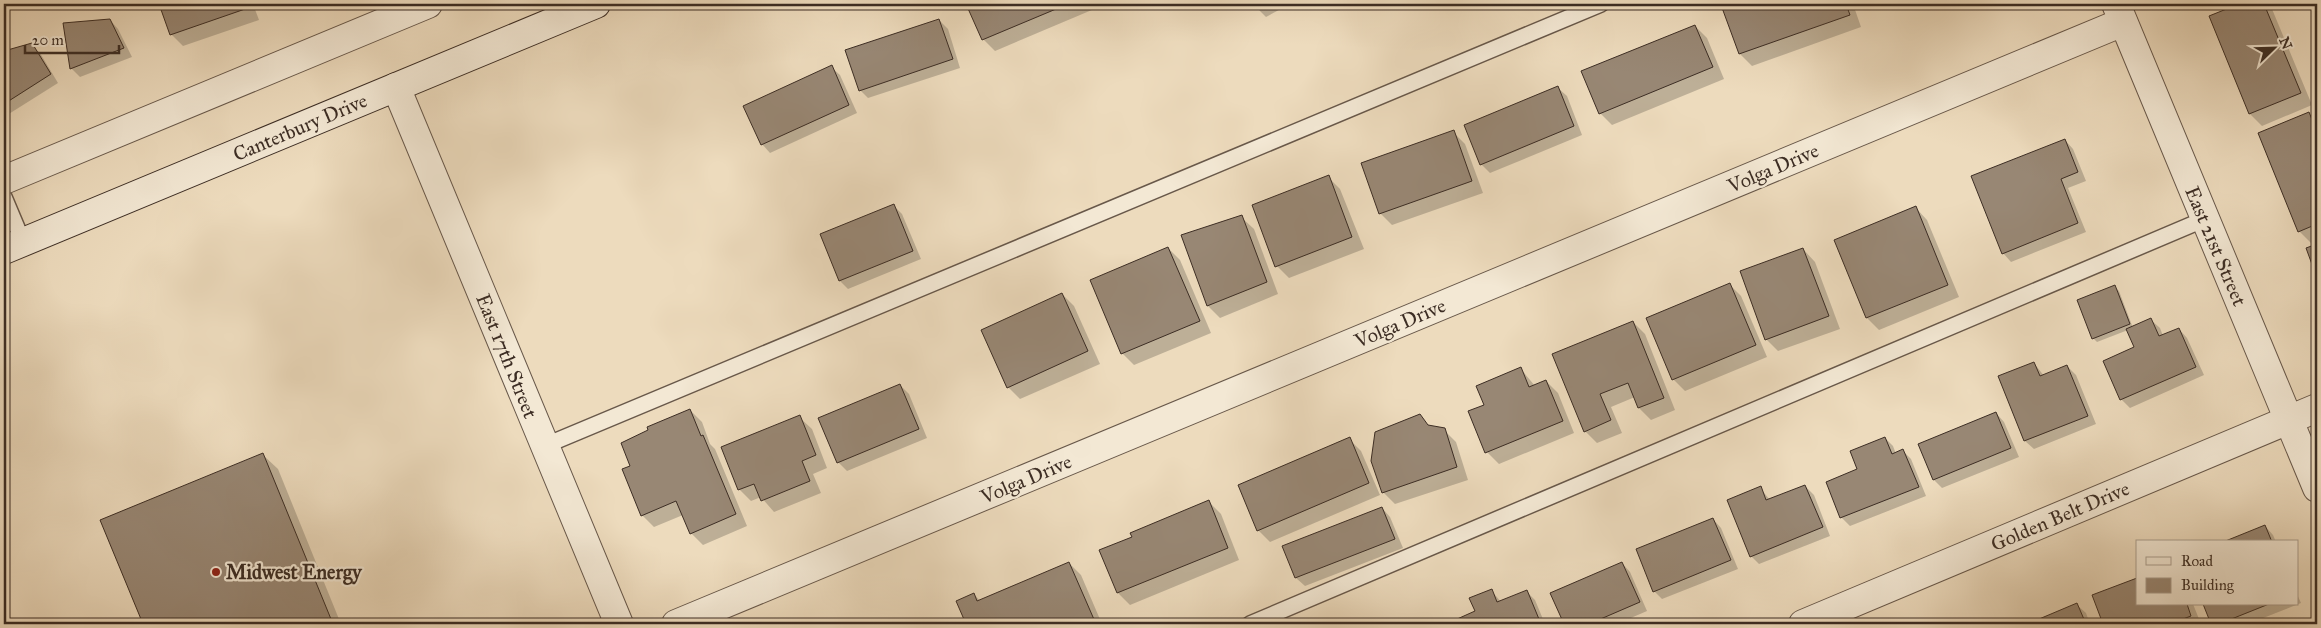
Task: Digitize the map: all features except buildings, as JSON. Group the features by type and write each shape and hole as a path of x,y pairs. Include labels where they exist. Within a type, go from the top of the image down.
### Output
{"street":[{"path":"4,180 428,4"},
{"name":"Canterbury Drive","path":"13,246 596,4"},
{"name":"East 21st Street","path":"2120,13 2317,488"},
{"name":"Volga Drive","path":"676,624 2120,13"},
{"name":"East 17th Street","path":"396,87 619,624"},
{"name":"Golden Belt Drive","path":"1803,624 2317,408"}],"lane":[{"path":"544,446 1601,4"},
{"path":"4,197 13,246"},
{"path":"1250,624 2205,220"}],"place":[{"name":"Midwest Energy","path":"216,572"}]}
